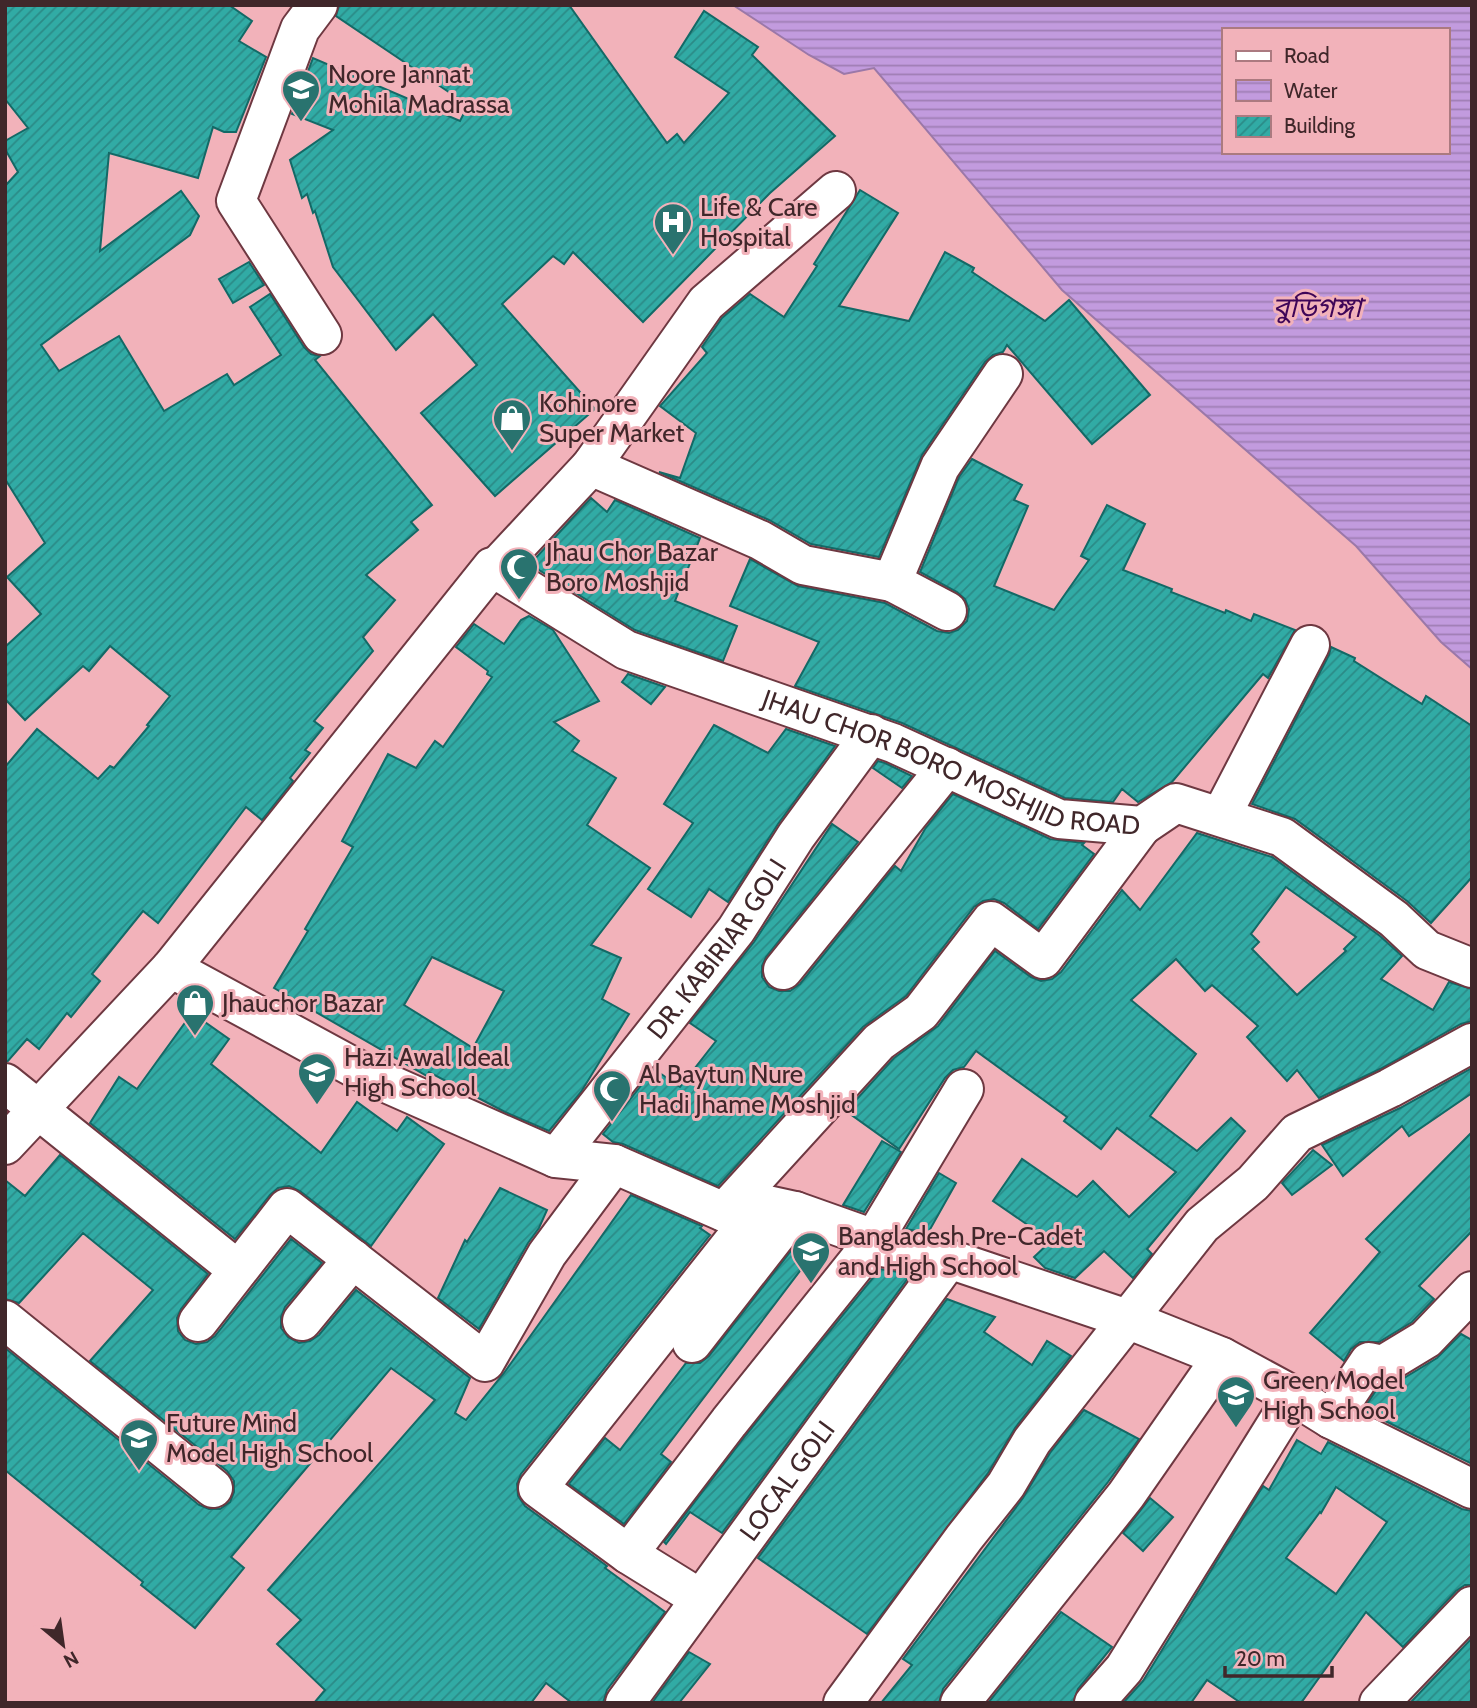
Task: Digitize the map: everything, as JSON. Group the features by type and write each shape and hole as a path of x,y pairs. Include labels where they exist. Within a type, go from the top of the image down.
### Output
{"street":[{"path":"318,5 300,29 236,201 322,335"},
{"path":"5,1145 171,968 493,569 592,466 706,303 836,191"},
{"path":"892,582 940,467 1003,374"},
{"path":"592,466 760,540 803,565 892,582 947,611"},
{"name":"JHAU CHOR BORO MOSHJID ROAD","path":"493,569 626,650 871,734 1059,819 1142,826 1176,803 1282,837 1394,919 1427,950 1472,968"},
{"path":"1221,816 1310,645"},
{"name":"DR. KABIRIAR GOLI","path":"556,1158 736,930 796,836 871,734"},
{"path":"783,970 947,767"},
{"path":"724,1212 879,1042 921,1012 991,921 1043,959 1142,826"},
{"path":"171,968 366,1074 556,1158 614,1164 724,1212 779,1207 872,1242 949,1259 1127,1319 1222,1357 1331,1419 1472,1489"},
{"path":"844,1703 1006,1485 1032,1441 1202,1224 1253,1183 1297,1133 1390,1088 1472,1043"},
{"path":"5,1083 238,1270"},
{"path":"628,1554 872,1242 964,1088"},
{"path":"198,1322 287,1208 485,1362 547,1254 614,1164"},
{"path":"692,1343 779,1207"},
{"path":"699,1598 628,1554 538,1489 779,1207"},
{"path":"302,1321 354,1259"},
{"name":"LOCAL GOLI","path":"625,1703 699,1598 949,1259"},
{"path":"1331,1419 1369,1363 1383,1366 1426,1339 1472,1291"},
{"path":"5,1320 213,1488"},
{"path":"960,1703 1126,1495 1222,1357"},
{"path":"1094,1703 1124,1669 1294,1396"},
{"path":"1379,1703 1472,1606"}],"water":[{"name":"বুড়িগঙ্গা","path":"733,5 1472,5 1472,669 1441,642 1356,546 1062,290 874,68 844,74 809,55"}],"building":[{"path":"5,5 229,5 252,21 239,41 266,57 236,132 224,132 213,127 198,178 109,153 100,251 181,191 199,216 190,235 41,345 59,371 119,336 164,411 227,374 234,385 281,355 250,307 270,294 304,347 311,354 320,356 315,360 432,505 411,522 418,530 366,575 395,600 363,637 373,651 314,721 323,728 305,750 310,753 290,778 293,781 262,820 246,807 158,923 143,911 92,974 100,981 71,1017 67,1013 39,1049 27,1039 5,1062 5,767 37,729 98,779 110,766 114,768 170,696 110,646 89,671 83,666 25,720 5,699 5,647 41,614 7,577 45,543 5,479 5,186 18,172 5,149 5,141 28,128 5,99"},
{"path":"339,5 569,5 667,143 677,134 684,143 729,93 675,57 704,11 758,47 752,55 835,136 770,193 643,322 573,252 564,264 553,256 502,304 595,409 495,496 421,413 477,365 433,314 396,350 333,267 315,211 313,213 307,194 302,198 290,160 333,130 292,114 313,58 460,121 468,105 336,16"},
{"path":"860,190 898,213 839,306 909,321 945,252 974,268 972,272 1045,321 1069,300 1150,395 1092,444 1007,345 1003,352 993,355 985,362 922,455 879,557 811,544 769,520 659,472 680,478 696,433 660,406 707,353 702,347 722,318 750,294 784,317 817,266 814,264"},
{"path":"249,262 264,285 233,303 219,279"},
{"path":"972,459 1022,485 1014,500 1028,506 994,586 1054,610 1089,560 1081,556 1107,505 1145,524 1123,570 1225,613 1226,610 1251,621 1254,614 1295,630 1268,678 1263,674 1172,782 1138,802 1122,789 1113,802 1065,798 902,723 795,686 819,642 730,606 750,559 798,586 885,603 937,631 949,633 958,630 967,621 969,609 965,599 920,572 959,477"},
{"path":"591,498 607,512 615,500 700,538 675,601 737,626 723,661 635,630 539,570 532,562"},
{"path":"529,616 553,630 599,701 554,722 579,741 572,751 616,778 587,825 650,868 591,945 621,958 602,999 629,1014 581,1092 549,1131 505,1112 429,1072 427,1076 274,988 353,847 342,841 388,754 416,768 435,741 443,747 492,677 456,647 474,624 504,644 521,620","holes":["432,957 504,991 473,1048 404,1005"]},
{"path":"1331,647 1355,658 1354,661 1422,704 1426,696 1472,726 1472,877 1431,923 1407,901 1295,819 1252,804"},
{"path":"628,674 665,687 651,704 622,682"},
{"path":"714,725 768,753 786,729 835,746 778,824 728,902 709,889 691,917 648,889 693,823 664,804"},
{"path":"878,761 912,776 902,788 873,768"},
{"path":"953,794 1050,839 1084,843 1082,845 1094,854 1038,929 1004,903 994,899 983,901 974,907 906,996 863,1027 718,1186 613,1142 603,1134 654,1069 680,1087 716,1041 690,1023 754,942 832,824 858,842 766,957 762,966 762,977 769,987 779,991 790,991 800,984 895,866 901,871 925,829"},
{"path":"1197,833 1272,857 1380,936 1402,956 1381,979 1433,1010 1449,982 1472,989 1472,1021 1461,1024 1380,1069 1319,1098 1297,1070 1287,1081 1247,1037 1258,1026 1212,985 1205,991 1176,959 1131,1000 1196,1054 1150,1116 1197,1151 1231,1118 1245,1131 1147,1249 1152,1254 1133,1278 1104,1251 1075,1278 1045,1268 1034,1257 1051,1241 993,1201 1022,1159 1077,1197 1093,1181 1129,1217 1176,1172 1117,1128 1101,1149 1064,1121 1067,1117 976,1051 964,1067 953,1070 945,1078 899,1149 846,1111 894,1058 938,1026 995,951 1031,977 1041,981 1052,979 1061,972 1122,890 1140,910","holes":["1286,887 1356,937 1344,949 1346,951 1297,995 1252,949 1259,942 1251,934"]},
{"path":"192,1013 229,1039 211,1064 321,1153 357,1102 397,1131 407,1117 444,1144 371,1246 300,1191 289,1186 278,1188 270,1195 235,1239 90,1123 119,1077 137,1089"},
{"path":"1472,1068 1472,1093 1409,1136 1402,1126 1343,1176 1322,1145 1400,1108"},
{"path":"1472,1132 1472,1231 1419,1286 1434,1299 1412,1322 1379,1342 1360,1342 1351,1349 1344,1361 1310,1333 1380,1252 1366,1239"},
{"path":"882,1141 901,1152 864,1212 843,1205"},
{"path":"1313,1150 1332,1165 1292,1195 1282,1183"},
{"path":"60,1155 208,1274 177,1318 178,1331 185,1340 196,1344 207,1342 215,1336 291,1239 322,1263 285,1307 281,1328 288,1337 299,1343 310,1341 319,1335 356,1290 470,1378 455,1413 466,1420 504,1373 631,1195 702,1226 700,1228 710,1235 521,1474 517,1484 518,1496 525,1506 665,1612 607,1690 603,1703 572,1703 546,1683 531,1703 314,1703 325,1690 277,1644 301,1620 268,1590 435,1400 391,1368 231,1557 244,1568 195,1628 141,1585 143,1582 5,1470 5,1348 199,1505 220,1509 230,1502 234,1492 234,1481 227,1471 90,1361 153,1290 83,1233 19,1303 5,1299 5,1180 25,1196"},
{"path":"939,1173 956,1183 928,1233 906,1229"},
{"path":"500,1188 547,1210 479,1329 438,1298 465,1240 467,1242"},
{"path":"794,1247 809,1259 661,1454 671,1462 624,1524 569,1484 605,1438 620,1450 686,1363 700,1363 709,1356"},
{"path":"880,1269 911,1274 722,1533 690,1512 666,1544 664,1542 746,1435"},
{"path":"947,1299 995,1317 984,1332 1032,1365 1047,1341 1071,1356 1015,1428 988,1473 867,1634 758,1558"},
{"path":"1461,1334 1472,1340 1472,1464 1363,1410 1379,1386 1394,1384 1437,1358"},
{"path":"1084,1410 1139,1439 1108,1482 943,1689 939,1703 881,1703 912,1665 903,1659 1023,1498 1050,1453"},
{"path":"1297,1440 1321,1454 1328,1442 1462,1509 1472,1511 1472,1585 1465,1585 1456,1591 1403,1647 1366,1612 1301,1703 1241,1703 1207,1680 1191,1703 1123,1703 1143,1681 1263,1486 1269,1490","holes":["1336,1487 1387,1522 1336,1594 1286,1558 1321,1513"]},
{"path":"1150,1498 1173,1517 1143,1551 1123,1533"},
{"path":"1061,1612 1112,1647 1078,1689 1073,1703 988,1703"},
{"path":"1472,1638 1472,1703 1410,1703"},
{"path":"689,1652 710,1664 679,1703 652,1703"}],"place":[{"name":"Noore Jannat Mohila Madrassa","path":"301,123"},
{"name":"Life & Care Hospital","path":"673,256"},
{"name":"Kohinore Super Market","path":"512,452"},
{"name":"Jhau Chor Bazar Boro Moshjid","path":"519,601"},
{"name":"Jhauchor Bazar","path":"195,1037"},
{"name":"Hazi Awal Ideal High School","path":"317,1106"},
{"name":"Al Baytun Nure Hadi Jhame Moshjid","path":"612,1123"},
{"name":"Bangladesh Pre-Cadet and High School","path":"811,1285"},
{"name":"Green Model High School","path":"1236,1429"},
{"name":"Future Mind Model High School","path":"139,1472"}]}
